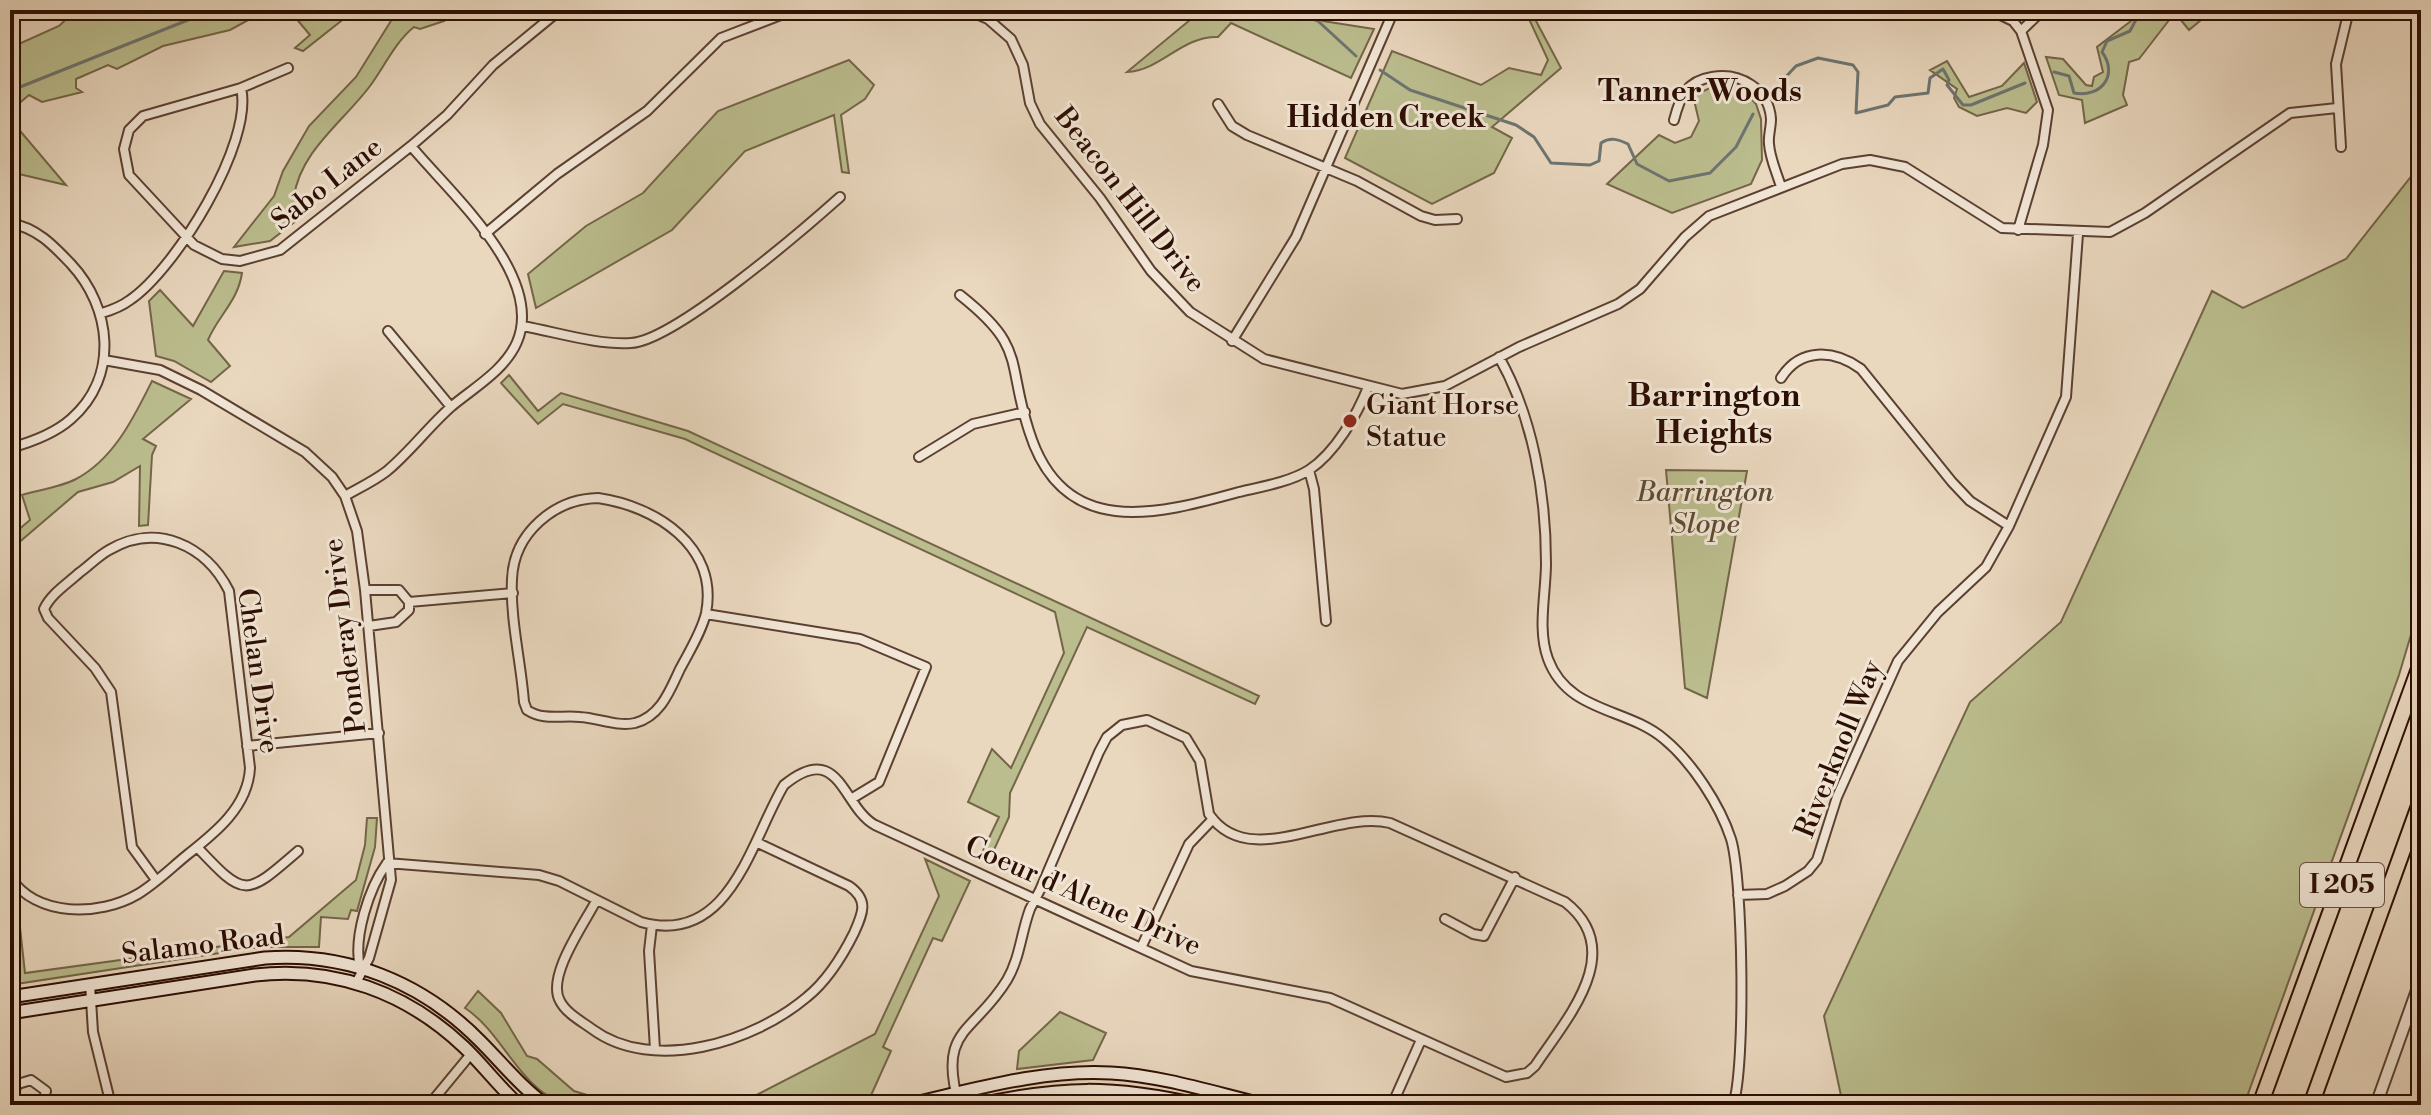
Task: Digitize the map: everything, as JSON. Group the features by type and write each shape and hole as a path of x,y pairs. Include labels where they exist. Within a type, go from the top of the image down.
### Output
{"highway":[{"name":"I 205","path":"2260,1105 2421,663"},
{"name":"I 205","path":"2311,1105 2421,800"}],"main road":[{"name":"Salamo Road","path":"10,997 275,958 322,958 404,984 442,1007 546,1105"},
{"name":"Salamo Road","path":"10,1013 265,974 310,973 356,983 387,994 424,1013 471,1054 519,1105"},
{"path":"906,1105 958,1099 1056,1074 1108,1072 1147,1077 1266,1105"},
{"path":"975,1105 1047,1090 1083,1088 1149,1093 1200,1105"}],"street":[{"name":"Sabo Lane","path":"288,68 241,88 143,116 129,130 124,149 129,175 194,245 222,259 250,260 271,254 411,146 447,115 493,65 560,10"},
{"path":"485,234 557,174 647,111 721,38 794,10"},
{"name":"Beacon Hill Drive","path":"967,10 988,19 1011,39 1023,65 1030,103 1040,124 1100,198 1151,271 1190,312 1232,341 1273,362 1402,394 1422,393 1445,386 1499,357 1635,294 1709,216 1856,161 1891,162 1921,174 1990,224 2018,230 2078,234 2110,232 2124,227 2295,111 2337,108"},
{"path":"1232,341 1294,241 1394,10"},
{"path":"1463,10 1500,10"},
{"path":"1990,10 2013,21 2021,31 2048,110 2043,145 2018,230"},
{"path":"2021,31 2043,10"},
{"path":"2341,147 2336,64 2349,10"},
{"path":"1674,120 1680,96 1690,85 1726,75 1749,83 1765,99 1769,112 1769,144 1781,187"},
{"path":"102,313 132,299 160,273 211,193 240,129 244,105 241,88"},
{"path":"1218,104 1232,126 1242,132 1325,167 1421,216 1435,220 1457,219"},
{"path":"345,496 386,472 451,407 508,357 522,326 522,304 516,280 485,234 411,146"},
{"path":"522,326 609,342 632,344 652,339 692,315 840,197"},
{"path":"10,223 50,241 81,276 102,313 104,360 86,402 71,419 37,440 10,448"},
{"name":"Riverknoll Way","path":"1738,895 1767,894 1808,871 1817,860 1837,797 1898,661 1938,612 1986,567 2009,526 2066,397 2078,234"},
{"path":"960,295 1002,332 1015,363 1029,433 1057,480 1082,499 1120,514 1167,512 1309,470 1347,428 1368,387"},
{"path":"388,331 451,407"},
{"path":"1781,378 1796,360 1806,355 1829,355 1851,362 1873,383 1970,501 2009,526"},
{"path":"1499,357 1523,410 1541,501 1546,561 1542,628 1548,660 1561,682 1578,698 1642,726 1675,750 1724,822 1734,853 1738,895 1739,1070 1733,1105"},
{"name":"Ponderay Drive","path":"104,360 160,370 201,390 305,452 332,477 345,496 357,531 365,590 387,812 387,863 391,880 369,958 360,968 356,983"},
{"path":"919,457 973,424 1025,412"},
{"path":"1309,470 1314,489 1326,621"},
{"path":"598,498 631,506 680,532 703,569 706,614 665,701 646,718 625,724 581,717 543,717 527,710 524,702 513,593 518,554 538,522 568,503 598,498"},
{"name":"Chelan Drive","path":"10,877 33,901 55,908 124,901 156,880 197,847 239,804 249,779 229,591 215,567 193,548 156,536 130,540 108,550 54,595 44,609 48,618 95,668 111,692 132,847 156,880"},
{"path":"365,590 399,590 409,602 409,610 396,622 369,626"},
{"path":"409,602 513,593"},
{"path":"706,614 860,639 926,667 879,782 851,799"},
{"path":"958,1099 951,1068 955,1045 961,1033 1012,971 1035,900 1077,809 1099,752 1107,737 1122,725 1147,720 1186,738 1200,761 1206,803 1213,819 1189,844 1141,948"},
{"path":"247,746 379,733"},
{"name":"Coeur d'Alene Drive","path":"652,925 692,918 718,904 738,879 784,785 799,774 819,771 834,776 866,820 875,825 1141,948 1212,977 1330,998 1497,1075 1521,1075 1535,1066 1586,987 1594,954 1583,920 1565,902 1515,877 1386,822 1362,820 1261,840 1235,835 1213,819"},
{"path":"596,901 556,979 558,998 569,1012 605,1039 628,1048 655,1049 722,1041 767,1022 807,997 845,951 864,910 862,896 842,882 756,842"},
{"path":"197,847 230,883 245,887 256,885 298,851"},
{"path":"387,863 527,872 559,881 652,925 649,951 655,1049"},
{"name":"Ponderay Drive","path":"360,968 357,955 363,926 376,877 387,863"},
{"path":"1445,919 1473,934 1484,936 1515,877"},
{"path":"2376,1105 2421,979"},
{"path":"90,984 95,1044 111,1105"},
{"path":"1392,1105 1421,1040"},
{"path":"429,1105 471,1054"},
{"path":"10,1097 18,1084 31,1080 46,1091 42,1105"}],"green space":[{"path":"76,10 106,10 113,18 134,10 267,10 230,30 163,46 117,69 108,65 76,79 76,88 82,92 42,102 29,95 10,111 10,48 59,26"},
{"path":"289,10 355,10 303,51 295,48 310,35"},
{"path":"391,10 458,10 444,21 420,29 414,27 396,47 360,99 324,137 298,180 294,197 306,213 270,241 234,247 274,196 283,171 309,126 356,77 394,16"},
{"path":"1202,10 1299,10 1323,21 1374,29 1351,78 1231,23 1218,37 1193,42 1151,66 1127,72"},
{"path":"2135,10 2213,10 2189,30 2176,14 2173,15 2139,59 2129,62 2123,95 2127,105 2085,123 2082,100 2059,95 2046,57 2063,59 2086,85 2092,86 2094,77 2103,72 2097,47 2131,21"},
{"path":"1529,19 1535,19 1561,68 1492,127 1512,138 1494,173 1432,204 1345,158 1392,51 1481,85 1509,68 1541,75 1548,60"},
{"path":"849,60 874,85 865,99 841,115 849,173 842,172 834,115 745,151 672,230 536,308 528,274 586,226 643,193 718,111"},
{"path":"1947,61 1969,97 2002,86 2024,63 2037,102 2026,113 2007,108 1977,116 1959,107 1954,98 1957,89 1930,70"},
{"path":"1716,85 1743,90 1756,104 1761,119 1762,160 1751,184 1672,213 1607,184 1659,135 1675,143 1691,137 1699,121 1693,96"},
{"path":"10,119 66,185 10,172"},
{"path":"2421,164 2421,601 2399,675 2244,1105 1843,1105 1824,1016 1970,702 2061,622 2212,291 2243,308 2346,259"},
{"path":"224,271 242,273 232,300 208,340 230,366 211,382 174,361 156,356 149,301 160,290 193,326"},
{"path":"509,375 538,411 561,393 688,431 1259,696 1255,704 1087,627 1010,793 1009,817 988,863 979,859 999,817 968,802 992,749 1011,768 1064,653 1055,612 685,439 563,404 538,424 501,383"},
{"path":"152,381 191,399 143,439 156,446 152,455 148,525 139,526 140,466 113,482 78,492 10,550 10,537 30,520 22,495 70,482 89,471 122,436"},
{"name":"Barrington Slope","path":"1666,470 1747,471 1707,698 1685,688"},
{"path":"367,818 377,818 375,847 357,911 351,910 348,919 321,917 319,947 259,947 16,984 10,893 17,900 25,973 289,937 356,880 365,845"},
{"path":"925,859 970,881 942,941 933,938 883,1047 891,1051 868,1102 852,1105 712,1105 743,1102 875,1034 939,896"},
{"path":"478,991 501,1013 527,1056 537,1059 574,1091 620,1105 570,1106 548,1096 534,1085 490,1031 465,1008"},
{"path":"1060,1012 1106,1033 1093,1060 1017,1069 1019,1051"}],"waterway":[{"path":"10,91 213,10"},
{"path":"1241,10 1282,16 1291,10"},
{"path":"1292,10 1318,21 1356,56"},
{"path":"2054,72 2069,76 2074,93 2084,94 2099,88 2108,76 2109,69 2102,52 2107,41 2130,31 2141,10"},
{"path":"1790,100 1790,91 1783,90 1781,82 1796,66 1818,58 1853,65 1858,72 1856,113 1888,105 1895,97 1928,93 1930,78 1943,69 1949,80 1947,85 1963,105 1971,105 2025,83"},
{"path":"1380,70 1410,90 1516,125 1534,137 1551,163 1590,165 1599,161 1601,143 1614,139 1628,144 1637,164 1669,181 1710,173 1736,147 1753,114"}],"place":[{"name":"Giant Horse Statue","path":"1350,421"}],"district":[{"name":"Tanner Woods","path":"1700,92"},
{"name":"Hidden Creek","path":"1386,118"},
{"name":"Barrington Heights","path":"1714,414"}]}
